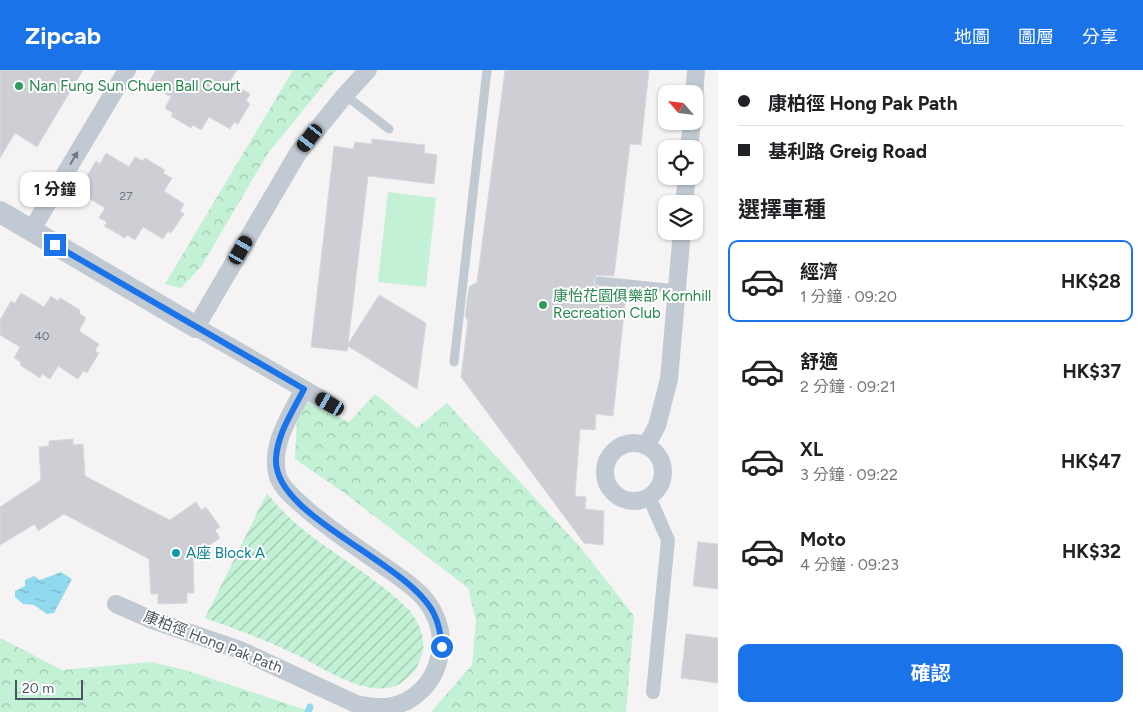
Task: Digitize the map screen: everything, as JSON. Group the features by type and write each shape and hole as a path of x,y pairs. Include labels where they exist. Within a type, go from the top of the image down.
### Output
{"street":[{"path":"31,230 127,70"},
{"path":"196,326 298,153 344,95 368,70"},
{"path":"695,85 696,70"},
{"path":"0,212 330,404"},
{"path":"646,446 657,426 668,379 681,240"},
{"name":"康柏徑 Hong Pak Path","path":"116,604 152,620 196,634 284,669 341,698 373,707 391,707 407,702 423,690 438,664 442,647 440,631 434,614 423,597 404,580 311,513 294,498 279,479 276,461 278,443 304,389"},
{"path":"631,444 646,446 659,457 663,475 656,491 649,497 630,501 621,498 613,492 606,474 606,464 618,448 631,444"},
{"path":"649,497 668,540 653,692"}],"lane":[{"path":"454,362 487,70"},
{"path":"344,95 389,129"},
{"path":"599,281 677,289"}],"green space":[{"path":"293,70 336,70 268,153 201,267 181,288 165,284"},
{"path":"388,192 436,198 426,287 378,282"},
{"path":"375,394 417,428 447,403 581,548 634,616 626,712 431,712 472,665 476,621 468,588 343,492 295,459 298,398 349,422"},
{"path":"267,493 282,511 299,526 390,593 414,617 420,627 423,649 417,667 404,681 391,687 362,686 279,647 205,618"},
{"path":"0,638 62,670 151,662 185,670 312,712 0,712"}],"water":[{"path":"61,572 72,579 54,613 47,614 34,605 23,604 15,597 15,591 25,586 25,580 34,576 40,580"}],"building":[{"path":"0,70 83,70 37,147 15,133 0,158"},
{"path":"156,70 237,70 230,81 250,94 246,101 250,104 238,124 234,122 230,129 209,117 201,130 193,125 191,128 171,116 173,113 165,108 171,97 148,84"},
{"name":"康怡花園俱樂部 Kornhill Recreation Club","path":"505,70 649,70 641,145 630,144 614,276 597,275 593,281 596,286 613,289 612,293 626,295 613,416 596,414 595,430 580,429 575,496 586,497 585,509 604,511 603,545 584,543 461,377 468,321 465,316 469,287 477,282"},
{"path":"372,139 425,145 424,153 437,155 434,184 368,176 348,344 379,295 426,323 417,389 348,346 347,351 311,347 334,146 353,149 355,142 372,144"},
{"path":"106,153 129,167 135,157 143,161 145,158 165,170 163,173 172,178 164,191 184,204 180,211 184,214 171,233 168,231 163,239 143,227 135,240 127,235 125,238 104,226 107,222 99,218 105,208 82,194 88,184 84,181 96,161 100,164"},
{"path":"21,293 44,307 51,296 58,301 60,298 80,310 79,313 86,318 79,331 99,344 95,351 99,353 87,373 83,371 78,379 58,366 50,379 42,374 40,378 20,365 21,362 14,358 20,347 0,335 0,320 11,301 15,303"},
{"path":"73,439 73,445 83,444 85,476 170,520 196,502 201,510 206,507 220,527 215,530 220,538 193,557 194,593 187,593 187,603 158,604 158,594 151,594 149,559 64,514 38,531 35,524 0,545 0,507 41,480 39,447 49,446 49,441"},
{"path":"698,542 718,544 718,589 693,586"},
{"path":"686,634 718,638 718,683 681,678"}],"waterway":[{"path":"308,712 310,707"}],"place":[{"name":"Nan Fung Sun Chuen Ball Court","path":"19,86"},
{"name":"康怡花園俱樂部 Kornhill Recreation Club","path":"543,305"},
{"name":"A座 Block A","path":"176,553"}],"route":[{"path":"55,245 304,389 278,443 276,461 279,479 294,498 311,513 404,580 423,597 434,614 440,631 442,647"}]}
